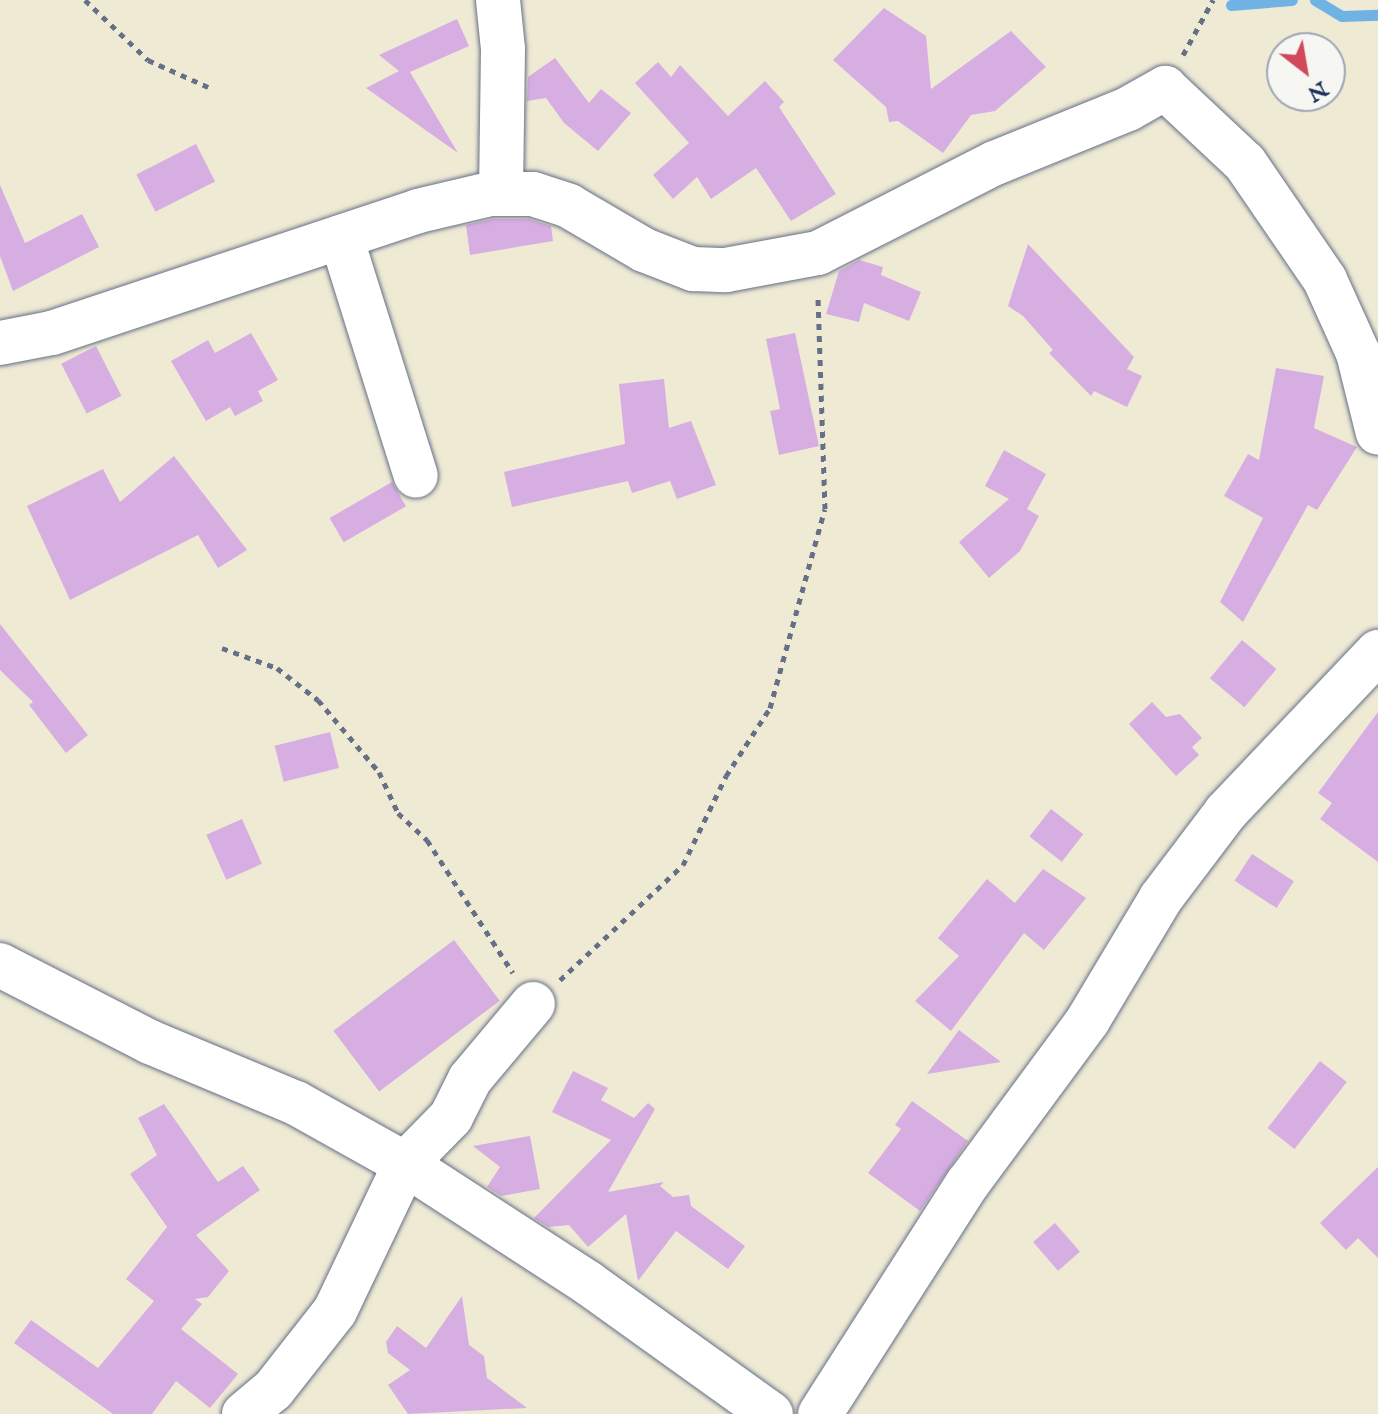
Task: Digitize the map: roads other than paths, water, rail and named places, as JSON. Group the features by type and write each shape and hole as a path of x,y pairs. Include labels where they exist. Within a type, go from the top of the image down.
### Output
{"street":[{"path":"498,0 503,49 501,194"},
{"path":"0,343 52,333 418,211 501,194 533,194 569,206 644,250 693,269 726,270 818,253 995,163 1128,109 1165,88 1245,163 1325,280 1358,353 1378,433"},
{"path":"341,237 416,476"},
{"path":"820,1414 968,1183 1088,1020 1161,898 1226,812 1378,652"},
{"path":"0,965 150,1042 296,1103 405,1164 588,1283 771,1414"},
{"path":"244,1414 273,1390 335,1311 405,1164 451,1117 470,1079 533,1004"}],"waterway":[{"path":"1231,5 1292,0"},
{"path":"1315,0 1342,16 1378,15"}]}
